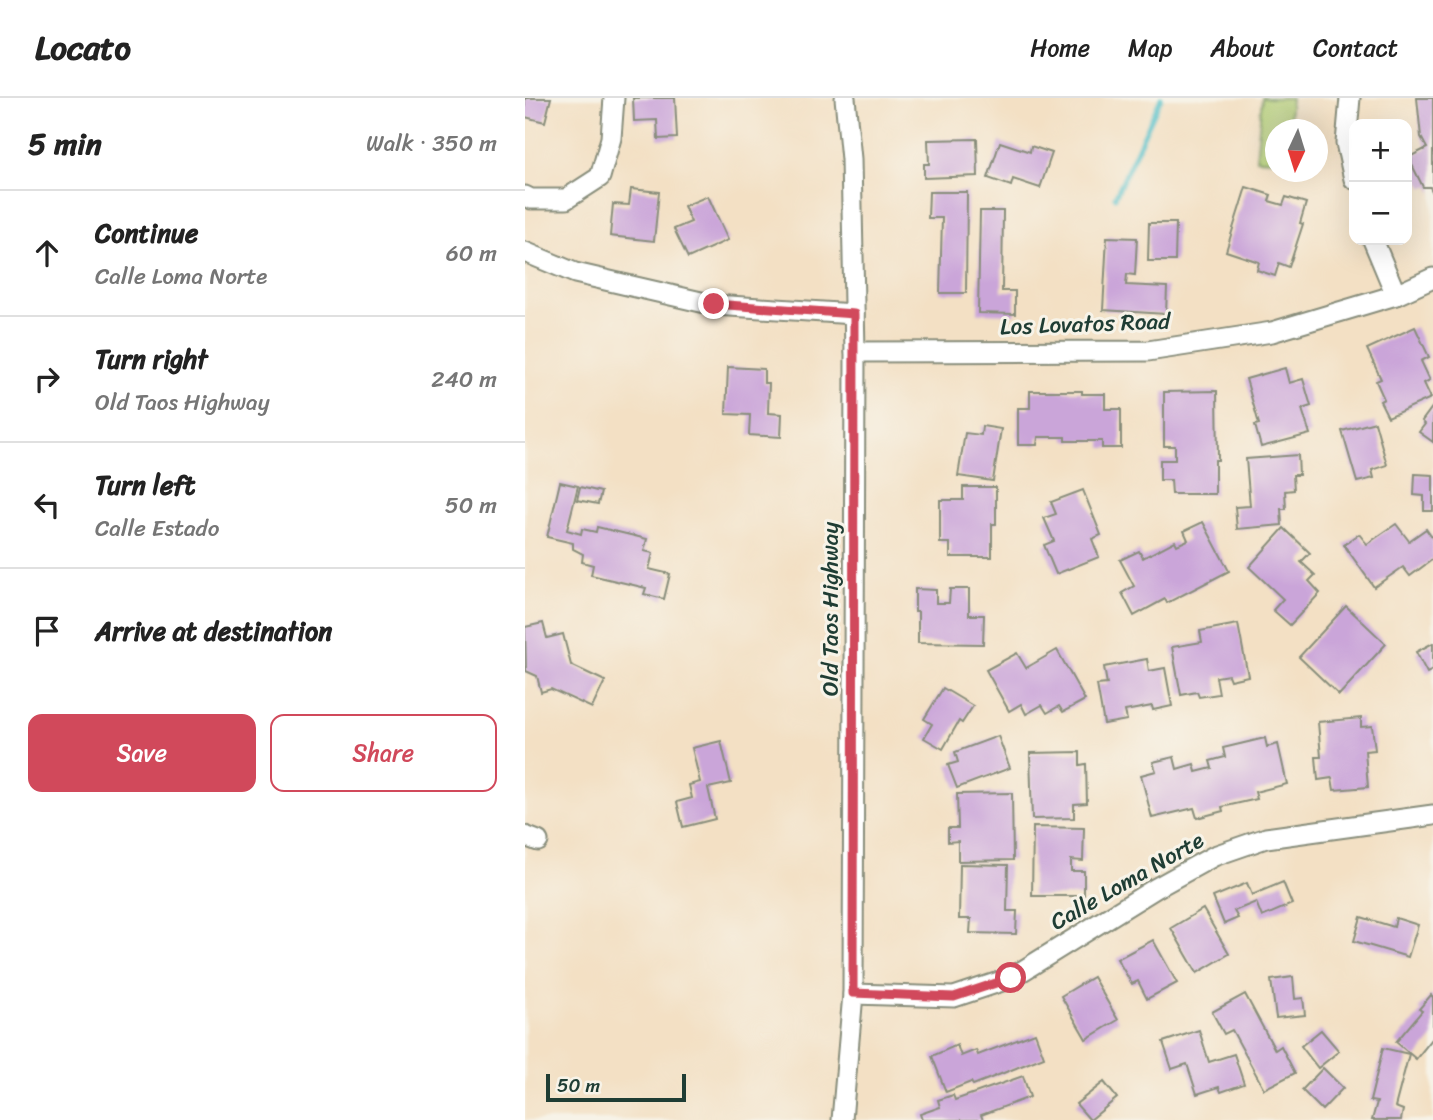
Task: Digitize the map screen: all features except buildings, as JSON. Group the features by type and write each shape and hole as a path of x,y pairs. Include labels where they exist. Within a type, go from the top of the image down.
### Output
{"street":[{"path":"525,197 566,199 600,177 611,138 614,98"},
{"name":"Old Taos Highway","path":"842,1120 853,993 855,352 851,159 845,98"},
{"path":"1349,156 1346,143 1350,98"},
{"path":"1375,245 1396,295"},
{"path":"525,252 575,273 714,304 854,314"},
{"name":"Los Lovatos Road","path":"855,352 1148,351 1272,332 1396,295 1433,278"},
{"name":"Calle Loma Norte","path":"853,993 954,997 1011,978 1156,888 1214,856 1266,838 1433,815"}],"green space":[{"path":"1262,98 1291,98 1289,119 1265,119 1265,159 1256,159"}],"waterway":[{"path":"1115,197 1161,98"}],"route":[{"path":"714,304 854,314 853,993 954,997 1011,978"}]}
